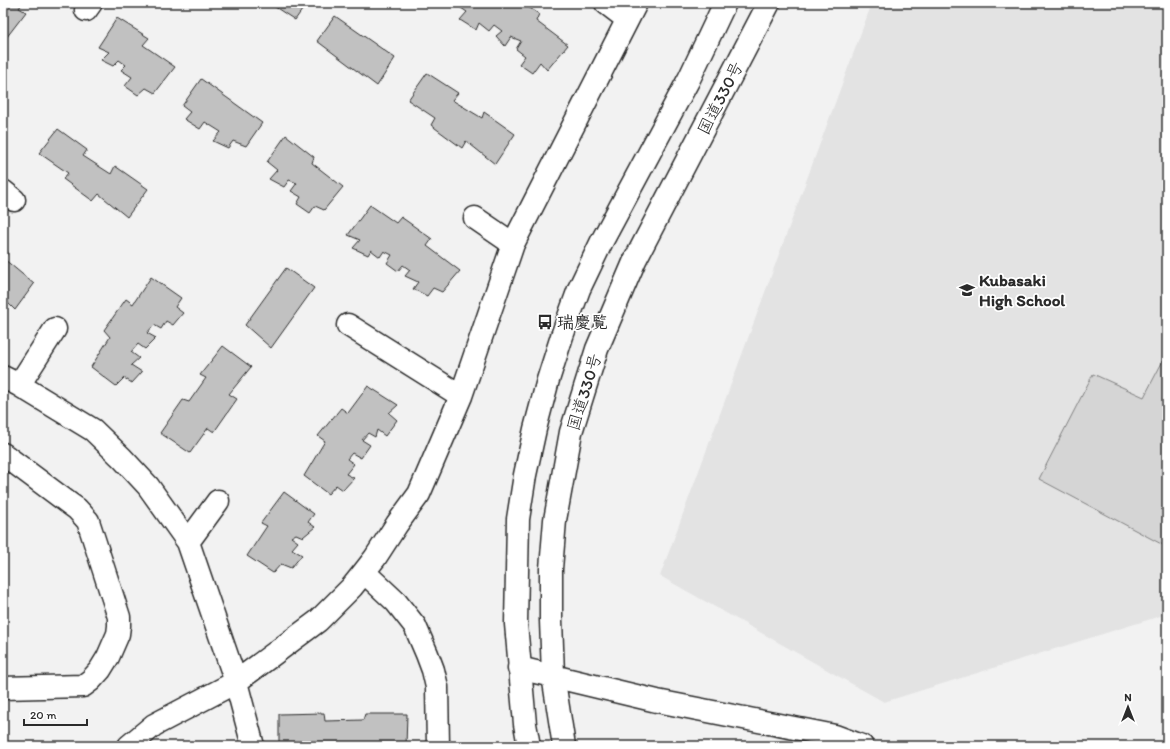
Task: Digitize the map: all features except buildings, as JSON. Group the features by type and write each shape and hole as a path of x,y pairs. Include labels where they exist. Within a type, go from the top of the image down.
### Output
{"main road":[{"path":"130,746 154,725 236,682 318,621 352,587 376,558 397,524 419,494 461,396 513,244 632,11 606,3"},
{"path":"529,746 519,668 516,624 518,518 535,428 548,380 579,289 602,242 689,79 725,3"},
{"name":"国道330号","path":"564,746 553,675 551,569 556,520 571,432 597,349 635,260 769,3"},
{"path":"475,218 513,244"},
{"path":"348,325 461,396"},
{"path":"55,329 11,381 92,430 122,458 148,486 188,542 236,682 253,746"},
{"path":"3,454 77,509 88,521 119,617 119,626 118,634 108,657 100,670 83,686 3,688"},
{"path":"188,542 218,501"},
{"path":"364,572 396,602 415,626 428,654 437,687 438,746"},
{"path":"519,668 657,701 835,736 862,746"}],"shaded area":[{"name":"Kubasaki High School","path":"872,3 1167,3 1167,614 884,702 660,576"},
{"path":"1167,353 1167,547 1039,479 1093,374 1144,397"}],"place":[{"name":"Kubasaki High School","path":"967,290"},
{"name":"瑞慶覧","path":"545,322"}]}
